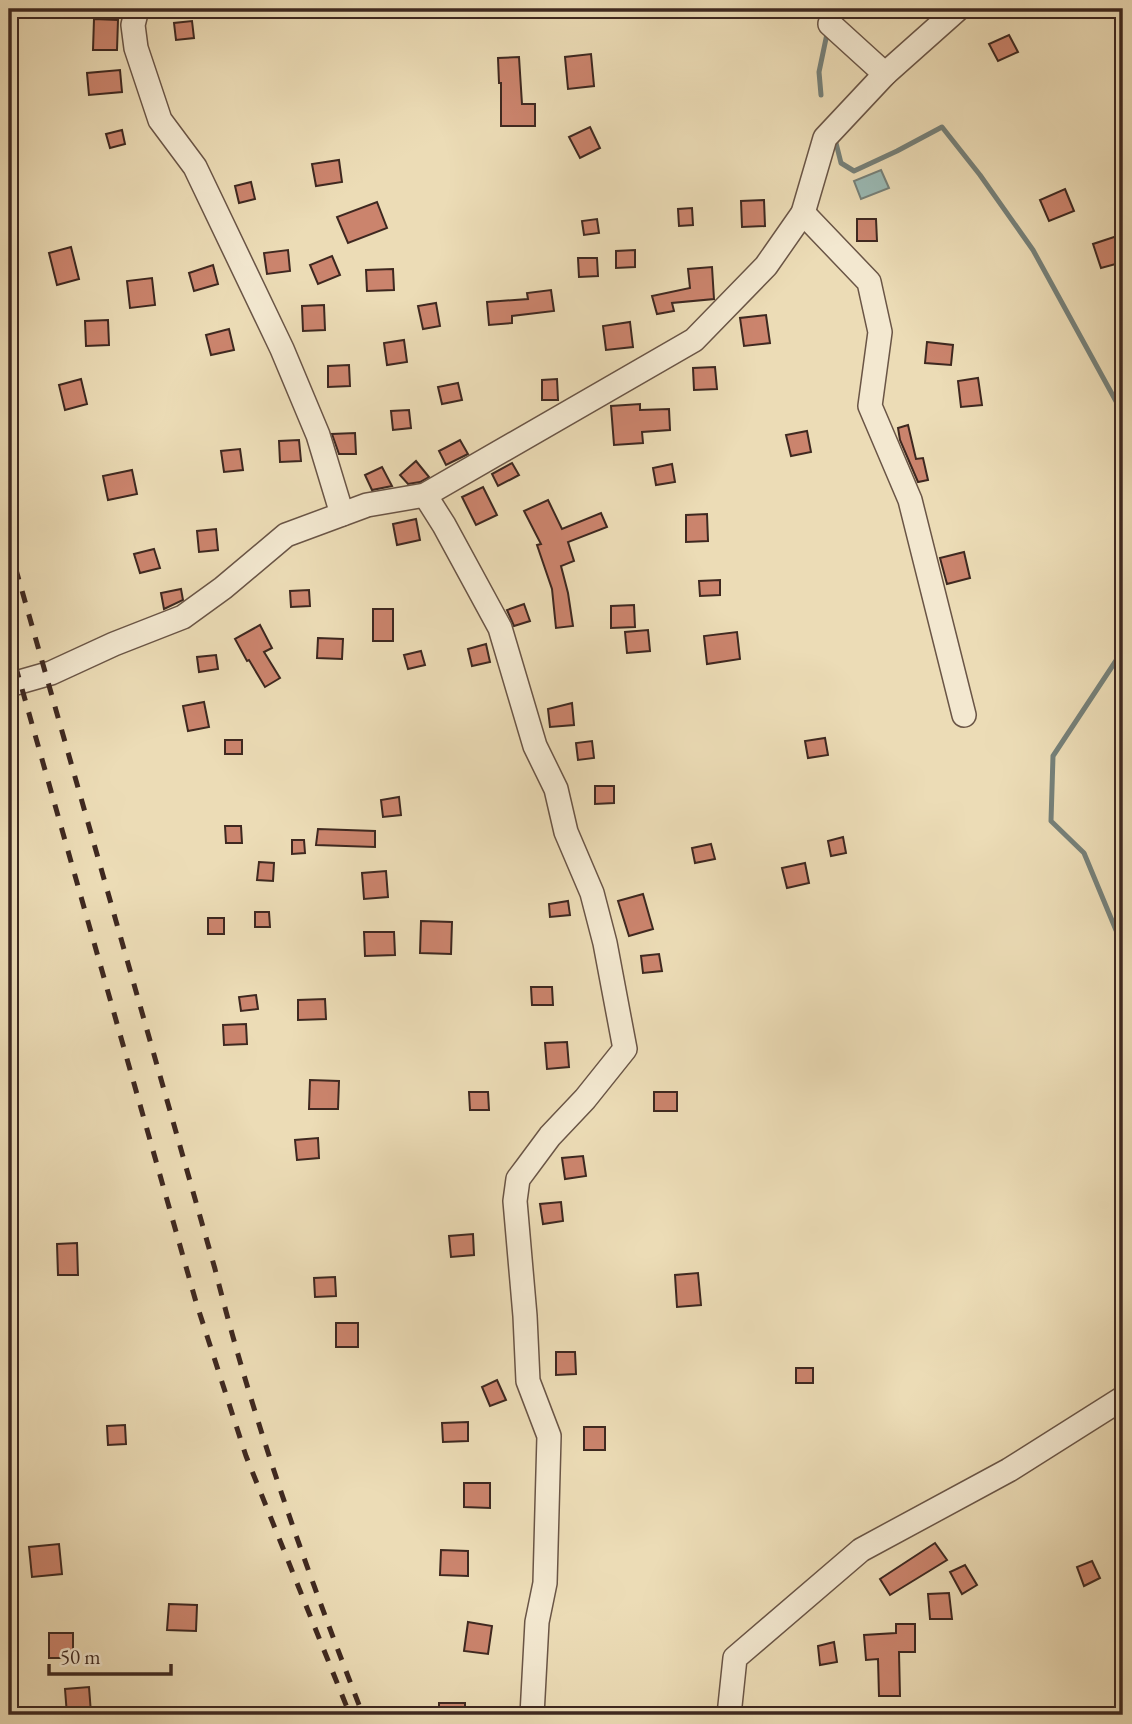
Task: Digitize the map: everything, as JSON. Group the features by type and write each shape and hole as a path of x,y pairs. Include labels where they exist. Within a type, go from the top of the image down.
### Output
{"street":[{"path":"137,9 133,25 136,48 160,120 195,167 282,349 318,435 342,514"},
{"path":"9,685 51,673 183,617 223,588 286,535 367,505 425,495 694,340 766,267 803,213 825,138 885,75 958,9"},
{"path":"830,24 885,75"},
{"path":"803,213 869,282 880,332 870,406 910,500 964,715"},
{"path":"425,495 500,628 535,746 556,789 566,832 592,893 605,943 625,1049 585,1099 550,1136 518,1179 515,1201 528,1381 549,1436 545,1583 537,1622 532,1715"},
{"path":"729,1715 735,1658 861,1550 1009,1470 1123,1398"}],"water":[{"path":"881,170 889,188 861,199 854,181"}],"building":[{"path":"94,19 118,20 117,50 93,50"},
{"path":"192,21 194,38 176,40 174,23"},
{"path":"1009,35 1018,52 998,61 989,44"},
{"path":"591,54 594,86 568,89 565,57"},
{"path":"519,57 522,104 535,104 535,126 501,126 498,58"},
{"path":"120,70 122,92 89,95 87,73"},
{"path":"590,127 600,148 580,158 569,137"},
{"path":"122,130 125,144 110,148 106,134"},
{"path":"339,160 342,182 316,186 312,164"},
{"path":"251,182 255,199 239,203 235,186"},
{"path":"1065,189 1074,211 1049,221 1040,200"},
{"path":"764,200 765,226 742,227 741,201"},
{"path":"377,202 387,228 348,243 337,217"},
{"path":"692,208 693,225 679,226 678,209"},
{"path":"597,219 599,233 584,235 582,221"},
{"path":"857,219 876,219 877,241 857,241"},
{"path":"1120,235 1123,262 1101,268 1093,244"},
{"path":"71,247 79,279 57,285 49,253"},
{"path":"288,250 290,271 267,274 264,253"},
{"path":"635,250 635,267 616,268 616,251"},
{"path":"332,256 340,275 318,284 310,265"},
{"path":"578,258 597,258 598,276 579,277"},
{"path":"213,265 218,284 194,291 189,273"},
{"path":"712,267 714,299 672,303 674,311 657,314 652,296 690,288 688,269"},
{"path":"393,269 394,290 367,291 366,270"},
{"path":"152,278 155,305 130,308 127,281"},
{"path":"551,290 554,311 512,316 512,323 489,325 487,302 528,299 527,293"},
{"path":"436,303 440,326 423,329 418,306"},
{"path":"324,305 325,330 303,331 302,306"},
{"path":"766,315 770,343 744,346 740,318"},
{"path":"108,320 109,345 86,346 85,321"},
{"path":"630,322 633,347 606,350 603,326"},
{"path":"229,329 234,350 211,355 206,335"},
{"path":"404,340 407,362 387,365 384,343"},
{"path":"927,342 953,345 951,365 925,363"},
{"path":"349,365 350,386 328,387 328,366"},
{"path":"715,367 717,389 694,390 693,368"},
{"path":"978,378 982,405 961,407 958,381"},
{"path":"81,379 87,404 65,410 59,385"},
{"path":"557,379 558,400 542,400 542,380"},
{"path":"458,383 462,400 442,404 438,387"},
{"path":"640,404 640,410 669,409 670,430 642,432 643,443 614,445 611,406"},
{"path":"409,410 411,428 393,430 391,411"},
{"path":"908,425 916,459 923,458 928,480 918,482 900,440 898,428"},
{"path":"807,431 811,452 791,456 786,435"},
{"path":"355,433 356,454 339,454 332,434"},
{"path":"299,440 301,461 280,462 279,441"},
{"path":"460,440 468,454 446,465 439,451"},
{"path":"240,449 243,470 224,472 221,451"},
{"path":"416,461 429,477 408,484 400,475"},
{"path":"512,463 519,475 498,486 492,474"},
{"path":"672,464 675,482 656,485 653,468"},
{"path":"382,467 392,486 372,490 365,475"},
{"path":"132,470 137,494 108,500 103,476"},
{"path":"483,487 497,515 476,525 462,497"},
{"path":"548,500 562,529 601,513 607,527 568,542 574,561 561,566 573,626 556,628 552,589 537,545 541,544 524,511"},
{"path":"707,514 708,541 686,542 686,515"},
{"path":"416,519 420,540 397,545 393,524"},
{"path":"216,529 218,550 199,552 197,531"},
{"path":"154,549 160,568 140,573 134,554"},
{"path":"964,552 970,578 947,584 940,558"},
{"path":"720,580 720,595 700,596 699,581"},
{"path":"181,589 183,600 164,609 161,593"},
{"path":"309,590 310,606 291,607 290,591"},
{"path":"524,604 530,621 514,626 507,610"},
{"path":"634,605 635,627 611,628 611,606"},
{"path":"373,609 393,609 393,641 373,641"},
{"path":"260,625 272,648 264,652 280,678 265,687 235,639"},
{"path":"648,630 650,651 627,653 625,632"},
{"path":"737,632 740,659 707,664 704,636"},
{"path":"318,638 343,639 342,659 317,658"},
{"path":"486,644 490,662 472,666 468,649"},
{"path":"421,651 425,665 408,669 404,655"},
{"path":"216,655 218,669 199,672 197,657"},
{"path":"204,702 209,727 188,731 183,706"},
{"path":"572,703 574,725 550,727 548,709"},
{"path":"825,738 828,755 808,758 805,741"},
{"path":"225,740 242,740 242,754 225,754"},
{"path":"592,741 594,758 578,760 576,743"},
{"path":"595,786 614,786 614,803 595,804"},
{"path":"399,797 401,815 383,817 381,800"},
{"path":"225,826 241,826 242,843 226,843"},
{"path":"318,829 375,831 375,847 316,845"},
{"path":"843,837 846,853 831,856 828,841"},
{"path":"292,840 304,840 305,853 292,854"},
{"path":"711,844 715,859 695,863 692,848"},
{"path":"259,862 274,863 273,881 257,880"},
{"path":"805,863 809,883 787,888 782,868"},
{"path":"386,871 388,897 364,899 362,873"},
{"path":"643,894 653,929 629,936 618,901"},
{"path":"568,901 570,915 550,917 549,904"},
{"path":"255,912 269,912 270,927 255,927"},
{"path":"208,918 224,918 224,934 208,934"},
{"path":"421,921 452,922 451,954 420,953"},
{"path":"364,932 394,932 395,955 365,956"},
{"path":"659,954 662,971 643,973 641,956"},
{"path":"531,987 552,987 553,1005 532,1005"},
{"path":"256,995 258,1009 241,1011 239,997"},
{"path":"325,999 326,1019 298,1020 298,1000"},
{"path":"246,1024 247,1044 224,1045 223,1025"},
{"path":"567,1042 569,1067 547,1069 545,1043"},
{"path":"310,1080 339,1081 338,1109 309,1109"},
{"path":"469,1092 488,1092 489,1110 470,1110"},
{"path":"654,1092 677,1092 677,1111 654,1111"},
{"path":"318,1138 319,1158 297,1160 295,1140"},
{"path":"583,1156 586,1176 565,1179 562,1158"},
{"path":"561,1202 563,1221 543,1224 540,1204"},
{"path":"473,1234 474,1255 451,1257 449,1236"},
{"path":"77,1243 78,1275 58,1275 57,1244"},
{"path":"698,1273 701,1305 677,1307 675,1275"},
{"path":"335,1277 336,1296 315,1297 314,1278"},
{"path":"336,1323 358,1323 358,1347 336,1347"},
{"path":"556,1352 575,1352 576,1374 556,1375"},
{"path":"796,1368 813,1368 813,1383 796,1383"},
{"path":"497,1380 506,1400 490,1406 482,1387"},
{"path":"468,1422 468,1441 443,1442 442,1423"},
{"path":"125,1425 126,1444 108,1445 107,1426"},
{"path":"584,1427 605,1427 605,1450 584,1450"},
{"path":"464,1483 490,1483 490,1508 464,1507"},
{"path":"935,1543 947,1560 890,1595 880,1579"},
{"path":"59,1544 62,1574 32,1577 29,1547"},
{"path":"441,1550 468,1551 468,1576 440,1575"},
{"path":"1092,1561 1100,1578 1084,1586 1077,1567"},
{"path":"965,1565 977,1585 962,1594 950,1572"},
{"path":"949,1593 952,1619 930,1619 928,1594"},
{"path":"169,1604 197,1605 196,1631 167,1630"},
{"path":"468,1622 492,1626 488,1654 464,1651"},
{"path":"896,1624 915,1624 915,1652 899,1652 900,1696 879,1696 878,1659 866,1660 864,1635 896,1633"},
{"path":"49,1633 73,1633 73,1658 49,1658"},
{"path":"834,1642 837,1662 820,1665 818,1646"},
{"path":"89,1687 91,1713 67,1715 65,1689"},
{"path":"439,1703 465,1703 465,1715 439,1715"}],"waterway":[{"path":"815,9 825,21"},
{"path":"821,95 819,72 828,29"},
{"path":"835,139 841,163 854,171 942,127 1033,250 1117,403 1123,427"},
{"path":"1123,650 1053,756 1051,821 1084,853 1123,947"}],"railway":[{"path":"9,545 246,1382 301,1550 363,1715"},
{"path":"9,643 196,1302 246,1456 350,1715"}]}
